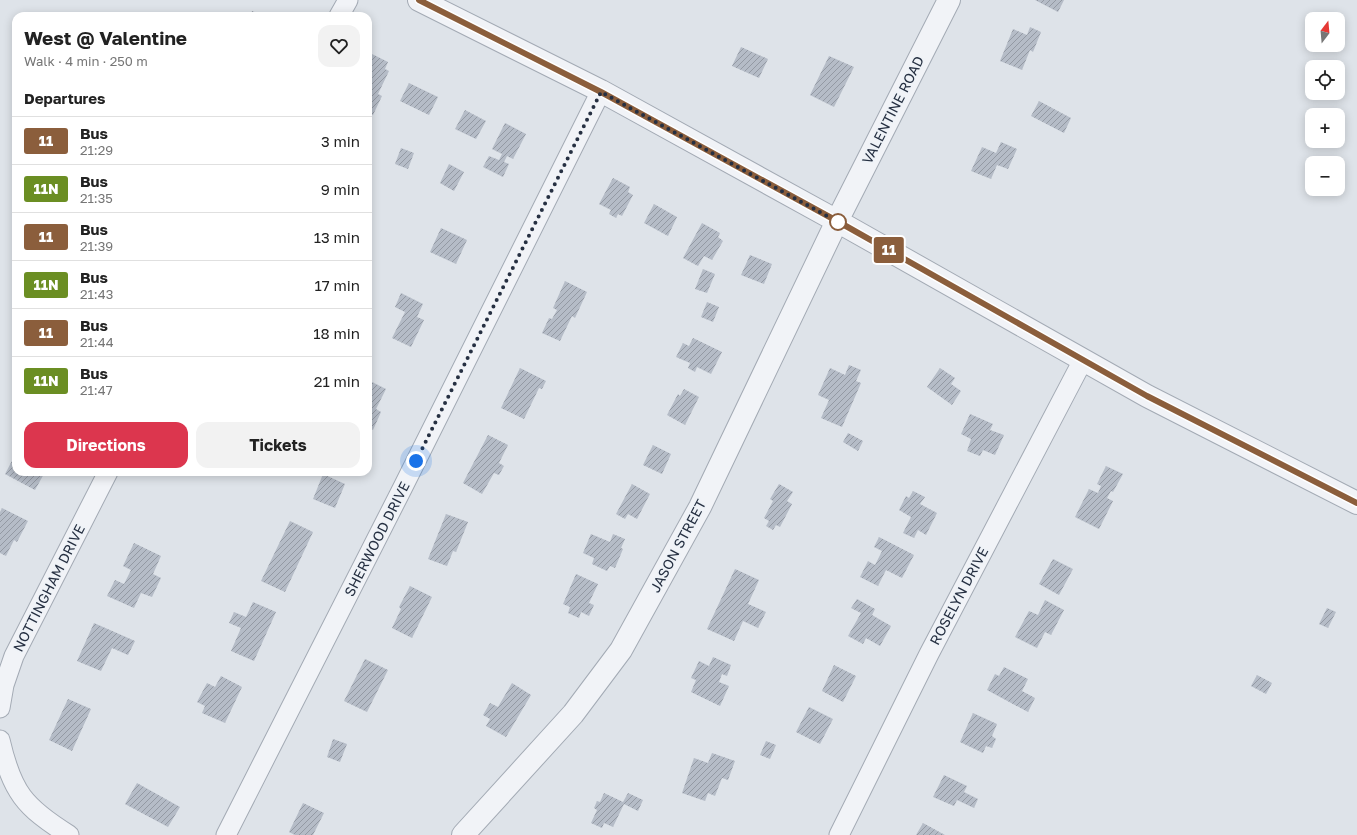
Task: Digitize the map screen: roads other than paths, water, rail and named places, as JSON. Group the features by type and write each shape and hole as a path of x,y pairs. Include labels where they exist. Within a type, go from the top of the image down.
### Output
{"street":[{"path":"341,12 348,0"},
{"path":"419,0 601,92 837,221 1147,396 1357,503"},
{"name":"VALENTINE ROAD","path":"837,221 949,0"},
{"name":"SHERWOOD DRIVE","path":"226,835 400,494 601,92"},
{"name":"JASON STREET","path":"463,835 573,714 621,650 700,507 837,221"},
{"name":"ROSELYN DRIVE","path":"839,835 929,654 1083,360"},
{"name":"NOTTINGHAM DRIVE","path":"0,708 4,685 14,656 106,476"},
{"path":"0,740 6,766 21,797 30,808 48,822 69,835"}]}
